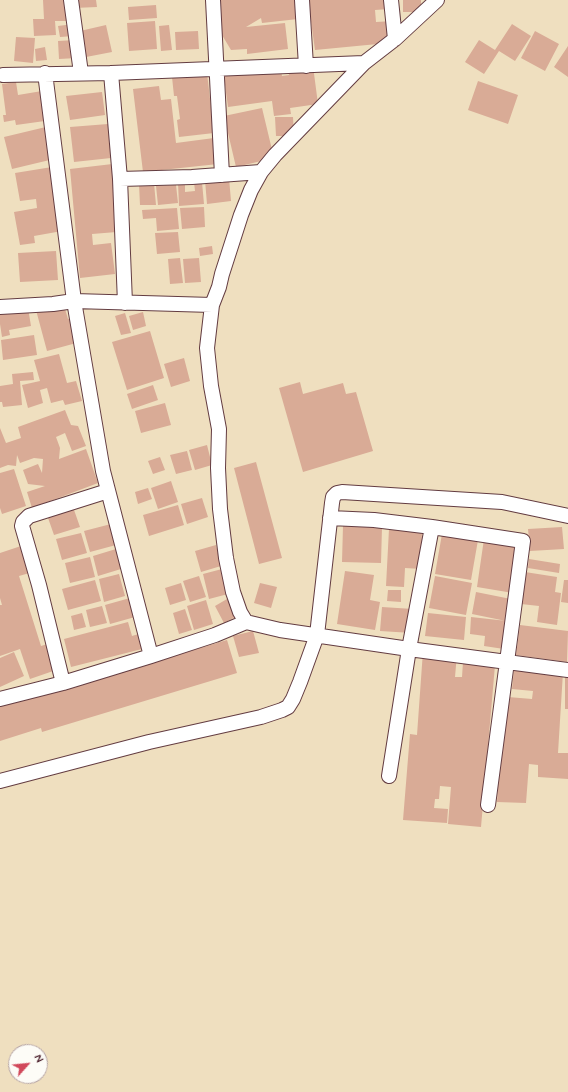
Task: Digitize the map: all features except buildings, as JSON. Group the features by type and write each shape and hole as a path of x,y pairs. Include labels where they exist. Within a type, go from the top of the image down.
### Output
{"street":[{"path":"71,0 81,73"},
{"path":"214,0 222,175"},
{"path":"302,0 306,66"},
{"path":"391,0 395,39"},
{"path":"246,622 240,612 226,558 220,510 218,468 219,429 211,386 207,348 212,305 220,287 222,274 241,215 251,190 261,172 275,155 364,63 395,39 437,0"},
{"path":"3,75 45,73 111,73 364,63"},
{"path":"45,73 74,301 103,471 151,656"},
{"path":"111,73 120,179 125,303"},
{"path":"120,179 192,177 261,172"},
{"path":"0,307 53,304 74,301 212,305"},
{"path":"63,683 39,585 22,526 23,522 29,516 108,491"},
{"path":"0,781 149,742 261,717 282,710 288,706 293,699 317,635 330,518 333,497 337,492 502,502 568,516"},
{"path":"330,518 374,520 523,541 488,805"},
{"path":"389,776 409,649 432,527"},
{"path":"0,699 63,683 151,656 215,635 246,622 280,630 568,670"}]}
